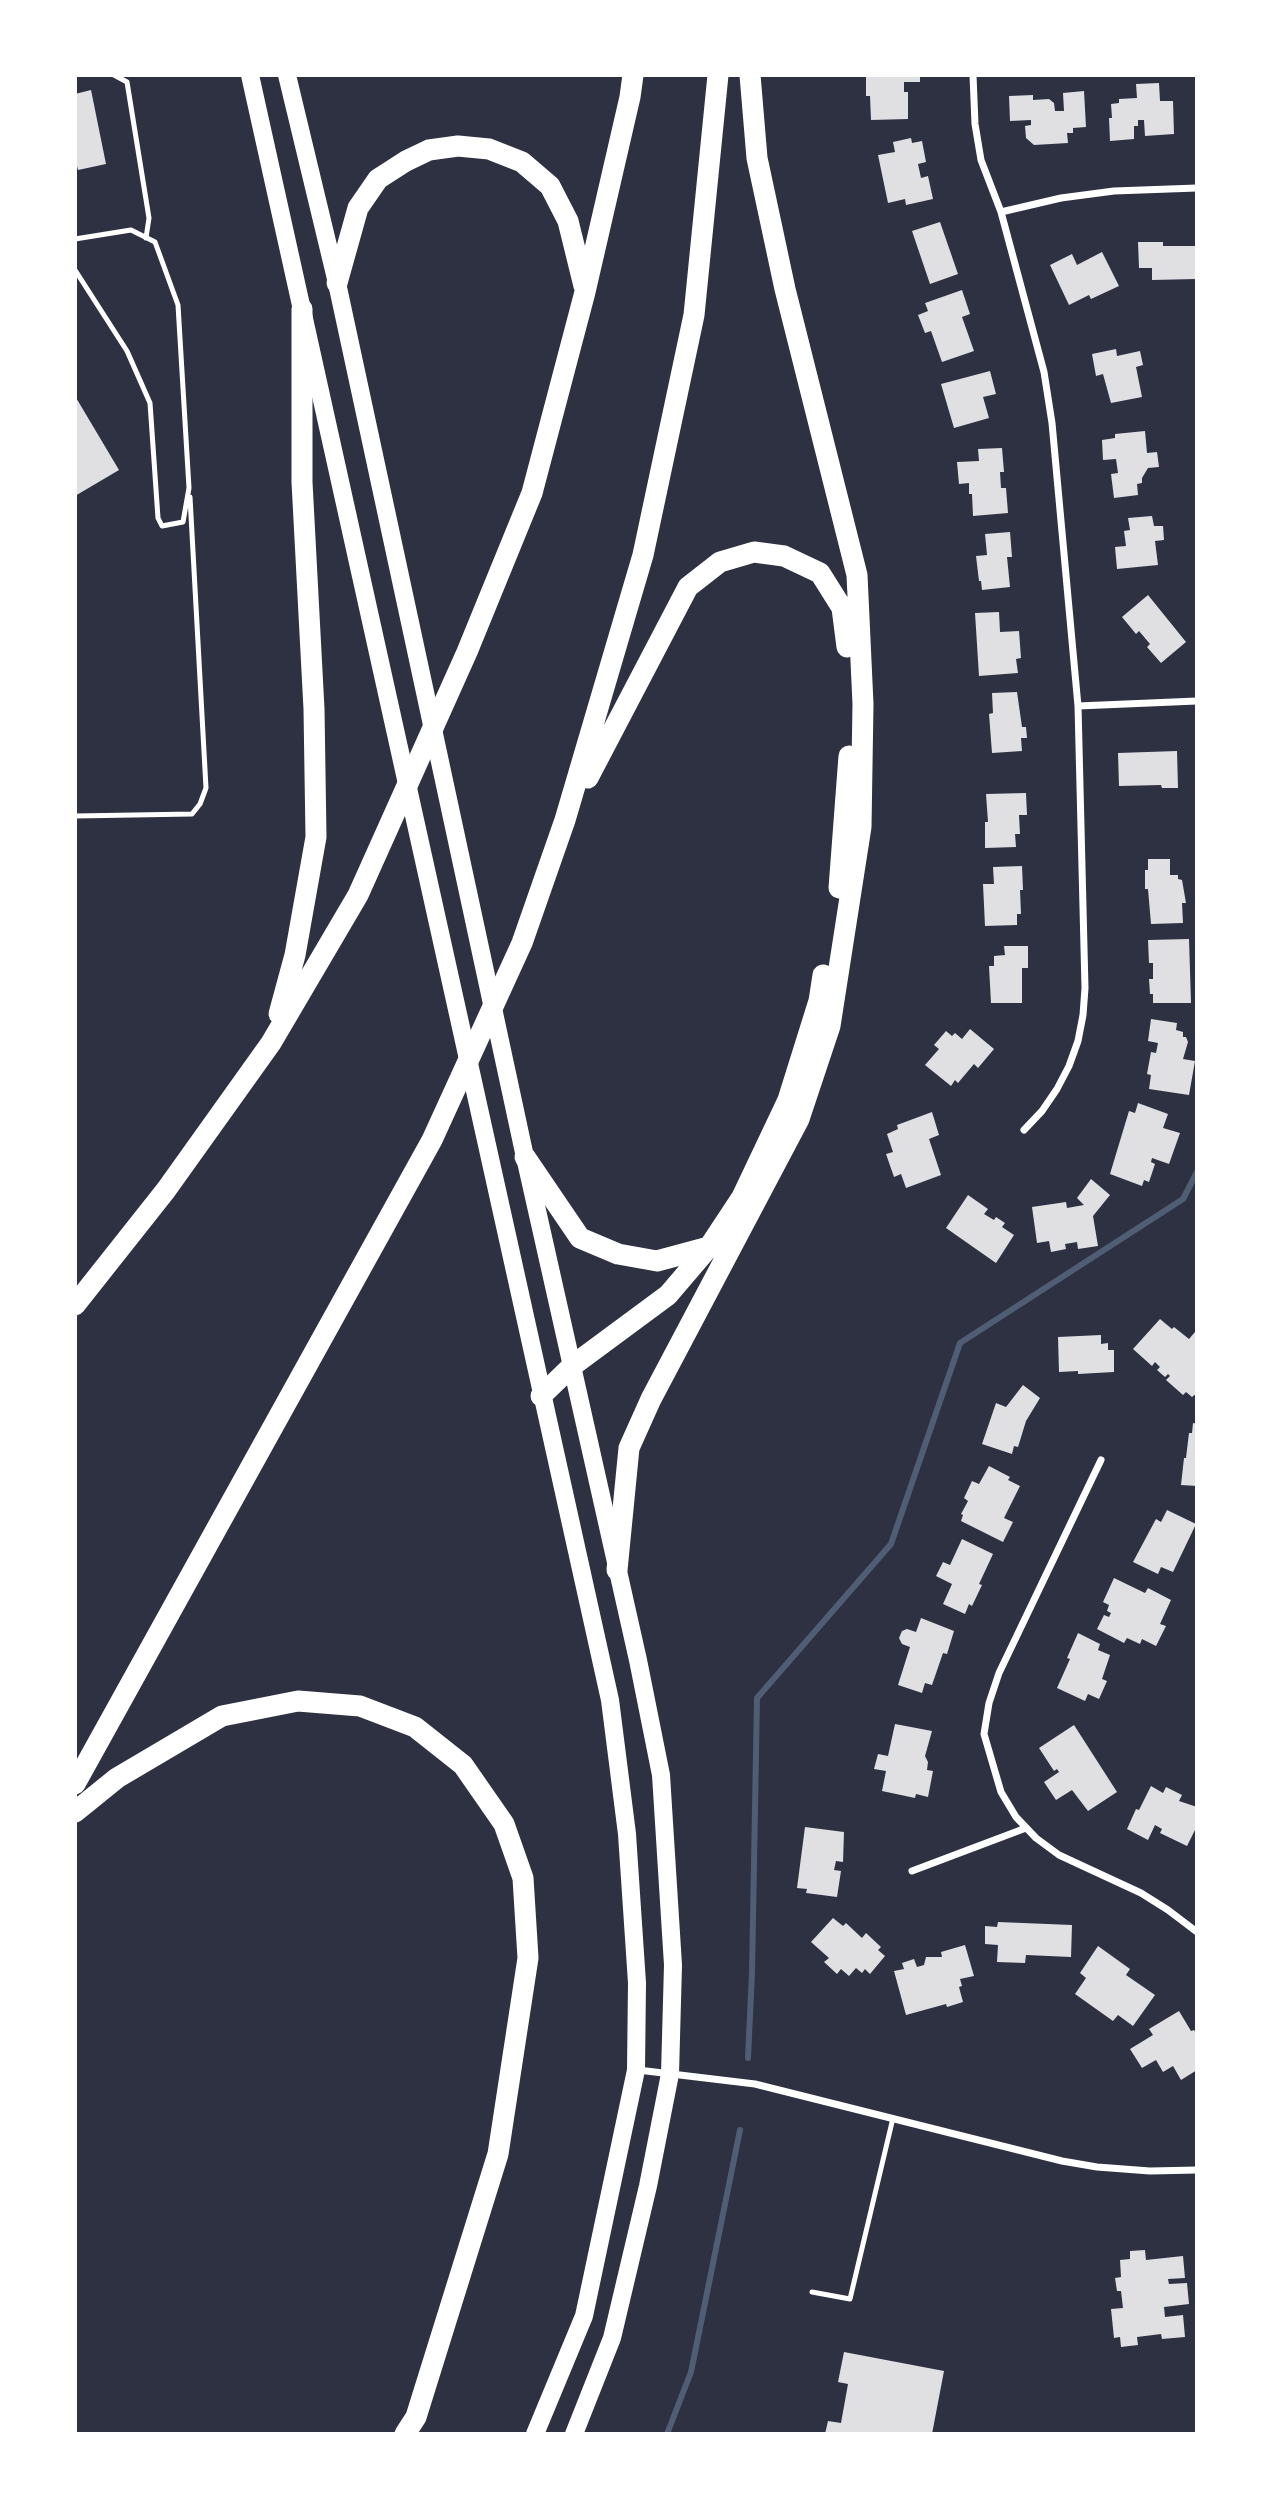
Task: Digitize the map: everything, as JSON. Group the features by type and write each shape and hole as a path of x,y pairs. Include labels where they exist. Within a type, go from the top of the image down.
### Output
{"highway":[{"path":"75,1305 166,1190 271,1043 358,895 467,652 532,493 585,292 633,75"},
{"path":"75,1784 432,1140 522,943 565,820 643,555 694,315 718,75"},
{"path":"617,1570 629,1448 657,1386 799,1119 830,1026 861,827 863,704 857,575 785,289 757,158 750,75"},
{"path":"337,283 358,208 378,179 406,160 429,150 458,146 489,149 522,162 550,186 568,221 585,292"},
{"path":"271,1043 295,955 316,837 314,709 302,482 302,309"},
{"path":"541,1396 572,1366 668,1295 709,1247 742,1197 788,1100 819,1001 839,888 849,753 847,632 842,608 820,573 784,556 754,552 720,562 688,587 565,820"},
{"path":"525,1157 580,1238 618,1254 657,1261 709,1247"},
{"path":"75,1812 117,1779 222,1716 298,1700 360,1706 415,1727 463,1765 503,1824 523,1878 528,1958 498,2154 416,2417 405,2434"}],"main road":[{"path":"250,75 612,1714 628,1834 637,1983 636,2070 584,2316 536,2434"},
{"path":"287,75 337,283 661,1775 673,1965 670,2074 648,2186 612,2338 574,2434"}],"street":[{"path":"973,75 975,124 981,160 1001,212 1044,372 1053,436 1078,706 1085,988 1083,1015 1074,1053 1057,1089 1042,1111 1024,1130"},
{"path":"1001,212 1061,198 1114,191 1197,188"},
{"path":"1078,706 1197,701"},
{"path":"1101,1460 999,1673 989,1703 984,1734 995,1779 1008,1805 1026,1828 1059,1855 1141,1894 1168,1910 1197,1933"},
{"path":"912,1871 1026,1828"},
{"path":"636,2070 755,2084 1062,2161 1150,2171 1197,2170"}],"lane":[{"path":"114,75 128,79 149,218 146,237"},
{"path":"75,239 131,230 155,242 178,305 206,788 200,804 192,814 75,816"},
{"path":"75,270 127,351 150,403 158,518 162,526 183,522 189,488"},
{"path":"812,2292 850,2299 892,2118"}],"building":[{"path":"920,75 920,82 904,82 904,92 908,92 908,119 871,120 870,96 866,96 866,76"},
{"path":"1159,83 1160,101 1173,101 1174,134 1145,136 1144,120 1138,120 1138,126 1134,126 1134,139 1110,141 1111,104 1119,103 1119,99 1137,98 1136,84"},
{"path":"91,90 106,164 78,170 75,158 75,94"},
{"path":"1084,91 1086,127 1073,128 1073,133 1067,133 1068,143 1034,145 1026,138 1025,126 1031,125 1031,120 1010,121 1009,96 1033,95 1033,100 1049,99 1054,103 1055,111 1064,111 1063,93"},
{"path":"911,138 912,143 922,141 926,162 918,164 921,178 928,176 933,199 906,205 905,199 888,203 878,155 895,152 893,142"},
{"path":"940,222 958,274 930,284 912,231"},
{"path":"1138,242 1163,242 1163,246 1195,246 1196,279 1152,280 1152,268 1139,268"},
{"path":"1102,252 1119,286 1091,299 1089,295 1069,305 1050,265 1072,254 1077,265"},
{"path":"962,290 970,314 962,317 974,351 942,362 931,331 925,333 918,315 928,311 925,303"},
{"path":"1116,349 1117,356 1140,351 1143,365 1136,367 1142,397 1111,403 1103,374 1096,376 1092,354"},
{"path":"990,371 996,394 983,397 989,418 954,428 941,384"},
{"path":"75,396 119,470 75,496"},
{"path":"1145,431 1147,453 1157,452 1159,467 1148,468 1142,483 1137,484 1138,495 1114,498 1111,474 1118,473 1116,459 1103,460 1102,440 1115,438 1115,434"},
{"path":"1002,448 1004,472 1000,472 1001,488 1006,488 1008,513 973,516 969,483 959,484 957,462 979,461 978,449"},
{"path":"1152,516 1154,526 1163,526 1164,540 1155,541 1158,565 1117,569 1115,547 1126,546 1124,531 1130,530 1128,518"},
{"path":"1010,532 1012,557 1007,557 1010,587 982,590 976,556 987,555 985,534"},
{"path":"1148,595 1186,642 1161,663 1147,647 1150,644 1139,631 1136,634 1122,617"},
{"path":"999,612 1000,632 1019,631 1021,658 1016,659 1018,673 979,676 975,613"},
{"path":"1017,692 1022,727 1026,727 1027,738 1021,738 1022,751 992,753 989,714 993,713 992,693"},
{"path":"1177,751 1178,788 1162,788 1161,785 1119,786 1118,753"},
{"path":"1026,793 1027,815 1019,815 1020,834 1015,834 1016,847 985,848 985,822 988,822 986,794"},
{"path":"1148,859 1170,859 1170,875 1178,875 1178,879 1182,880 1186,903 1182,903 1183,923 1151,924 1148,889 1145,889"},
{"path":"1022,866 1021,914 1017,914 1017,925 985,926 983,884 994,884 993,867"},
{"path":"1189,939 1191,1003 1153,1003 1149,979 1153,979 1153,963 1149,963 1148,940"},
{"path":"1004,946 1028,946 1028,968 1022,968 1022,1003 991,1003 989,966 994,966 994,956 1005,955"},
{"path":"1151,1019 1177,1023 1176,1030 1183,1032 1183,1037 1186,1037 1188,1042 1183,1059 1195,1061 1189,1095 1149,1089 1151,1075 1147,1074 1151,1052 1156,1053 1158,1043 1148,1041"},
{"path":"970,1029 994,1049 978,1068 974,1064 958,1083 955,1080 951,1086 925,1065 939,1049 934,1045 946,1031 952,1036 955,1033 962,1039"},
{"path":"1138,1103 1168,1114 1163,1128 1180,1133 1169,1164 1152,1158 1151,1162 1155,1164 1149,1182 1144,1180 1142,1186 1110,1174 1129,1111 1135,1113"},
{"path":"932,1112 939,1135 929,1139 941,1175 906,1188 901,1174 894,1177 886,1154 893,1152 887,1134 898,1129 897,1125"},
{"path":"1091,1179 1110,1195 1093,1216 1098,1246 1078,1249 1077,1242 1065,1244 1066,1249 1051,1252 1049,1241 1037,1243 1032,1207 1066,1202 1067,1208 1084,1205 1077,1198"},
{"path":"968,1195 988,1209 984,1214 1005,1223 1002,1227 1014,1235 996,1263 946,1228"},
{"path":"1160,1319 1189,1339 1197,1333 1197,1393 1192,1397 1186,1392 1183,1395 1166,1380 1170,1376 1168,1374 1165,1377 1157,1370 1160,1367 1155,1362 1152,1366 1133,1349"},
{"path":"1101,1335 1101,1344 1108,1343 1108,1350 1114,1350 1114,1372 1059,1372 1058,1337"},
{"path":"1023,1385 1040,1398 1026,1421 1018,1447 1014,1446 1012,1454 982,1444 996,1403 1006,1407"},
{"path":"1193,1423 1197,1424 1197,1486 1181,1485 1184,1458"},
{"path":"989,1466 1010,1477 1008,1480 1020,1486 1004,1518 1013,1522 1003,1542 961,1521 961,1514 968,1501 964,1498 972,1481 979,1484"},
{"path":"1167,1510 1196,1524 1173,1572 1161,1567 1158,1574 1133,1562 1156,1519 1161,1522"},
{"path":"962,1539 993,1554 979,1584 982,1585 965,1614 943,1604 952,1584 936,1576 943,1562 950,1565"},
{"path":"1114,1578 1145,1593 1148,1588 1171,1600 1160,1624 1166,1626 1156,1646 1142,1639 1140,1644 1127,1638 1124,1643 1097,1629 1104,1615 1109,1617 1111,1613 1107,1611 1109,1605 1103,1602"},
{"path":"921,1618 954,1631 947,1654 943,1653 932,1685 925,1683 922,1693 898,1685 910,1647 902,1644 899,1638 902,1631 907,1629 916,1632"},
{"path":"1078,1633 1100,1644 1098,1650 1110,1655 1102,1679 1107,1681 1099,1699 1088,1694 1085,1701 1057,1688"},
{"path":"895,1724 932,1731 925,1756 928,1762 927,1770 933,1771 928,1797 916,1794 915,1798 882,1791 886,1771 874,1769 878,1754 888,1756"},
{"path":"1074,1725 1117,1792 1088,1811 1072,1790 1056,1800 1044,1782 1059,1772 1057,1769 1054,1771 1039,1748"},
{"path":"1151,1786 1163,1793 1166,1787 1182,1795 1179,1801 1197,1807 1197,1826 1187,1846 1160,1833 1162,1829 1155,1825 1148,1840 1127,1829"},
{"path":"805,1827 844,1832 843,1862 836,1861 834,1870 841,1871 837,1897 806,1893 807,1889 797,1888"},
{"path":"833,1918 843,1926 846,1923 862,1938 866,1933 881,1947 878,1950 885,1956 870,1974 865,1969 862,1973 856,1968 849,1976 841,1969 837,1974 824,1962 829,1958 811,1942"},
{"path":"998,1922 1072,1925 1071,1957 1026,1955 1025,1963 997,1962 998,1945 985,1944 985,1926 997,1927"},
{"path":"965,1945 974,1976 960,1979 963,2002 906,2015 894,1971 904,1969 902,1963 914,1959 917,1967 924,1965 926,1957 942,1957 941,1952"},
{"path":"1098,1946 1130,1969 1126,1975 1155,1995 1133,2026 1118,2015 1113,2021 1075,1994 1086,1978 1080,1973"},
{"path":"1179,2011 1191,2031 1194,2030 1197,2035 1197,2070 1181,2080 1173,2066 1163,2072 1156,2060 1142,2068 1130,2049 1153,2035 1149,2029"},
{"path":"1145,2250 1146,2260 1183,2256 1185,2278 1168,2279 1169,2284 1187,2283 1189,2304 1164,2307 1165,2317 1183,2315 1185,2337 1162,2339 1161,2334 1137,2337 1138,2345 1121,2347 1120,2337 1114,2338 1111,2309 1123,2308 1121,2291 1117,2291 1115,2278 1121,2277 1120,2260 1130,2259 1130,2251"},
{"path":"844,2352 944,2371 932,2434 825,2434 828,2421 841,2423 848,2384 838,2382"}],"waterway":[{"path":"748,2058 757,1698 891,1544 960,1343 1183,1199 1197,1172"},
{"path":"667,2434 691,2372 740,2130"}]}
